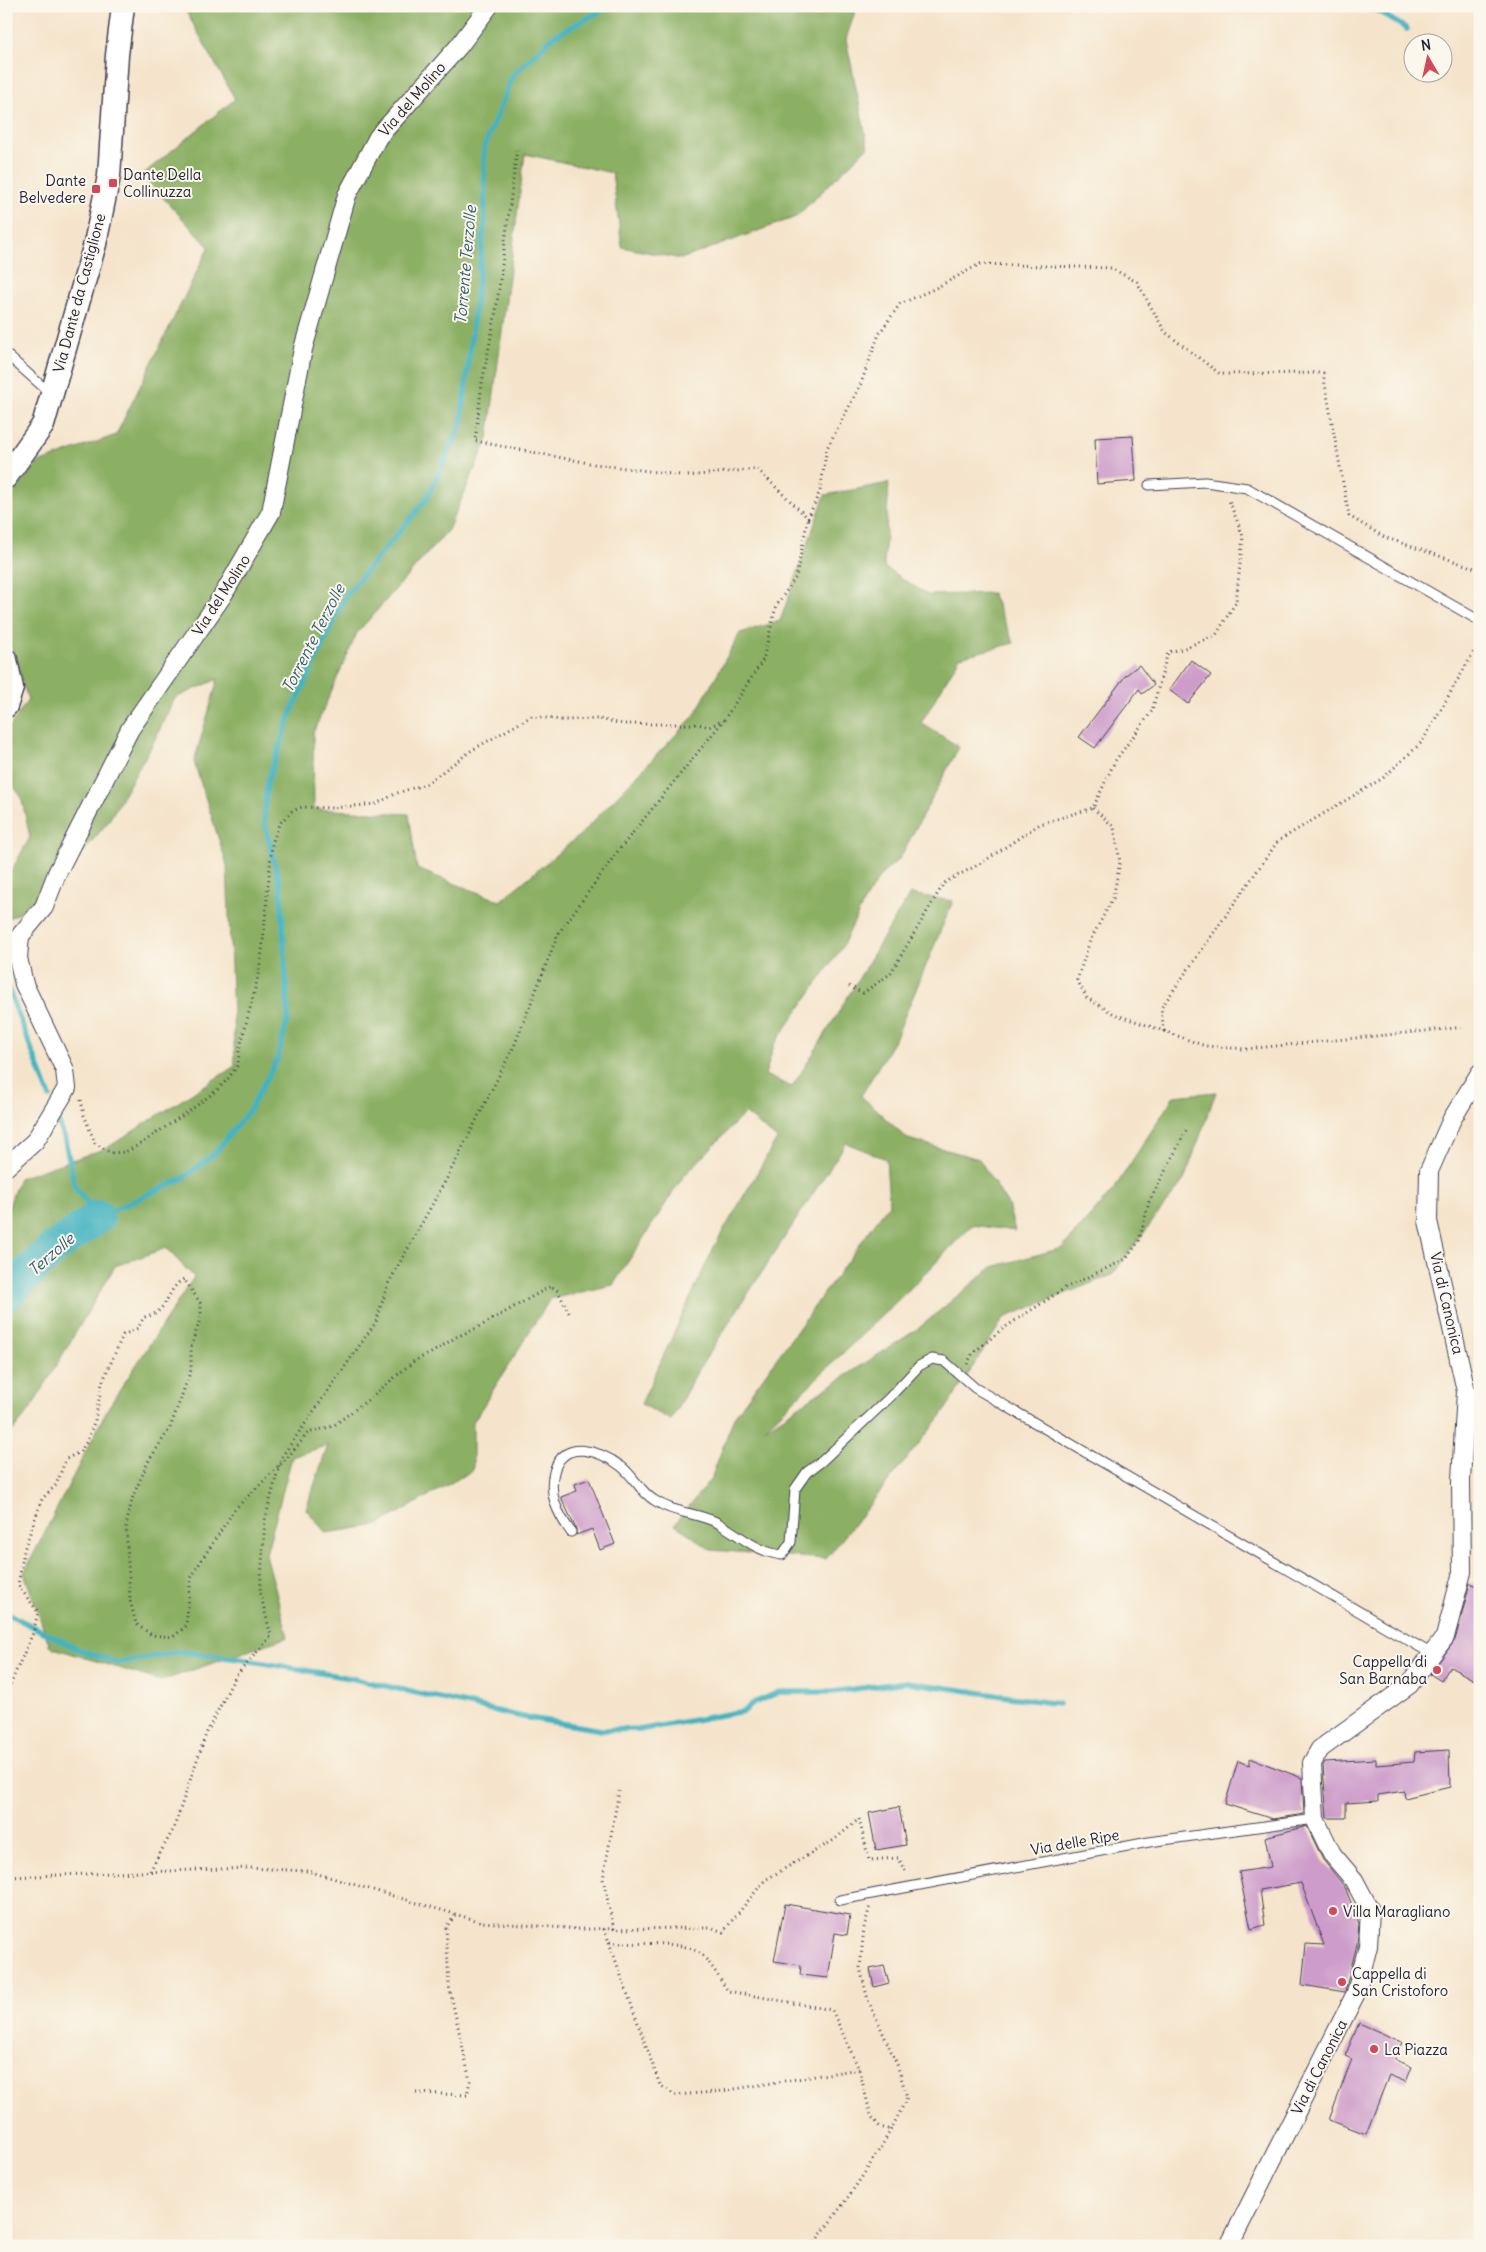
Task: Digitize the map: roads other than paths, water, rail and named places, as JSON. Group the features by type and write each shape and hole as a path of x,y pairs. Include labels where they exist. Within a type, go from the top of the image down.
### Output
{"street":[{"name":"Via Dante da Castiglione","path":"6,477 42,425 95,244 109,176 117,55 123,6"},
{"name":"Via del Molino","path":"6,1167 35,1141 67,1088 65,1070 24,984 18,958 20,936 44,907 57,873 130,729 223,595 271,512 303,350 347,195 378,137 459,46 488,6"},
{"path":"6,660 12,688 6,706"},
{"name":"Via di Canonica","path":"1229,2246 1356,1993 1368,1946 1370,1910 1354,1880 1332,1854 1316,1820 1312,1763 1320,1749 1409,1685 1444,1637 1462,1572 1461,1480 1466,1391 1428,1221 1429,1171 1452,1119 1480,1073"}],"lane":[{"path":"6,354 52,394"},
{"path":"1149,485 1205,482 1248,488 1480,621"},
{"path":"570,1532 558,1514 552,1484 554,1470 562,1456 572,1450 587,1449 623,1468 654,1500 684,1513 717,1523 746,1542 770,1553 782,1555 791,1542 795,1490 807,1472 822,1461 890,1398 919,1366 932,1359 944,1361 975,1388 1432,1654"},
{"name":"Via delle Ripe","path":"840,1900 1149,1842 1316,1820"}],"waterway":[{"name":"Torrente Terzolle","path":"57,1118 65,1140 75,1187 98,1217 182,1179 213,1155 249,1111 277,1060 288,1018 281,889 264,820 267,783 291,713 346,595 426,500 461,425 485,222 484,148 513,75 555,35 611,6"},
{"path":"1370,6 1407,29"},
{"path":"6,983 50,1097"},
{"name":"Terzolle","path":"6,1295 53,1249 98,1217"},
{"path":"6,1613 78,1649 117,1663 182,1652 240,1659 350,1678 523,1717 602,1730 644,1729 744,1711 754,1703 779,1692 832,1692 907,1682 1058,1704"}],"place":[{"name":"Dante Della Collinuzza","path":"113,183"},
{"name":"Dante Belvedere","path":"96,189"},
{"name":"Cappella di San Barnaba","path":"1437,1670"},
{"name":"Villa Maragliano","path":"1333,1911"},
{"name":"Cappella di San Cristoforo","path":"1342,1982"},
{"name":"La Piazza","path":"1374,2049"}]}
